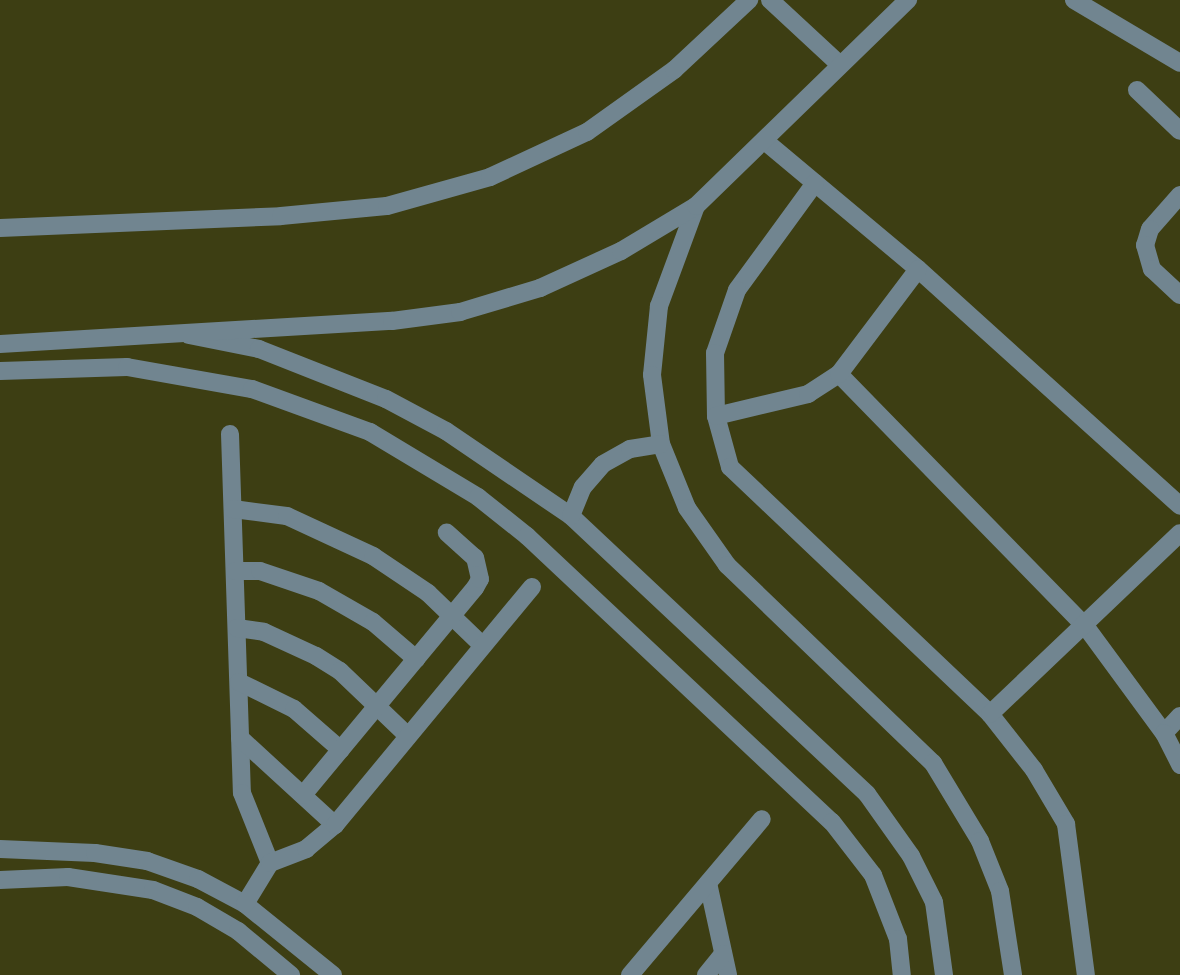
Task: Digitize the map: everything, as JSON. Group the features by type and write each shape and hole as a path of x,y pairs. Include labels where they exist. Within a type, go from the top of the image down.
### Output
{"street":[{"path":"0,228 281,216 374,207 490,177 587,132 674,70 749,0"},
{"path":"770,0 839,64"},
{"path":"0,344 392,321 460,312 540,288 621,251 696,206 766,142 839,64 908,0"},
{"path":"1074,0 1180,64"},
{"path":"1137,90 1180,131"},
{"path":"766,142 918,269 1180,506"},
{"path":"815,183 737,290 715,353 716,415 730,467 990,714 1034,770 1066,824 1087,975"},
{"path":"1180,195 1150,229 1145,245 1152,269 1180,295"},
{"path":"696,206 659,306 652,375 661,444 687,508 727,565 933,763 980,841 1000,891 1013,975"},
{"path":"716,415 808,394 839,374 918,269"},
{"path":"189,335 259,349 386,399 446,431 571,516 867,794 911,856 934,902 944,975"},
{"path":"0,372 127,367 251,389 370,432 478,497 527,536 832,822 873,875 898,939 902,975"},
{"path":"839,374 1086,627 1164,733 1180,765"},
{"path":"230,434 240,738 245,808 270,863"},
{"path":"571,516 583,487 603,464 631,449 661,444"},
{"path":"233,509 287,516 373,556 428,593 484,646"},
{"path":"303,795 475,588 480,568 447,533"},
{"path":"990,714 1086,627 1180,533"},
{"path":"235,571 260,571 319,591 373,622 416,659"},
{"path":"245,904 270,863 306,849 335,825 532,587"},
{"path":"237,628 264,632 316,656 377,706 408,736"},
{"path":"239,682 295,709 341,750"},
{"path":"1164,733 1180,716"},
{"path":"240,738 335,825"},
{"path":"630,975 762,819"},
{"path":"0,849 71,850 148,861 198,879 245,904 333,975"},
{"path":"0,880 68,877 153,890 197,907 238,931 291,975"},
{"path":"708,883 728,975"},
{"path":"706,975 723,954"}]}
